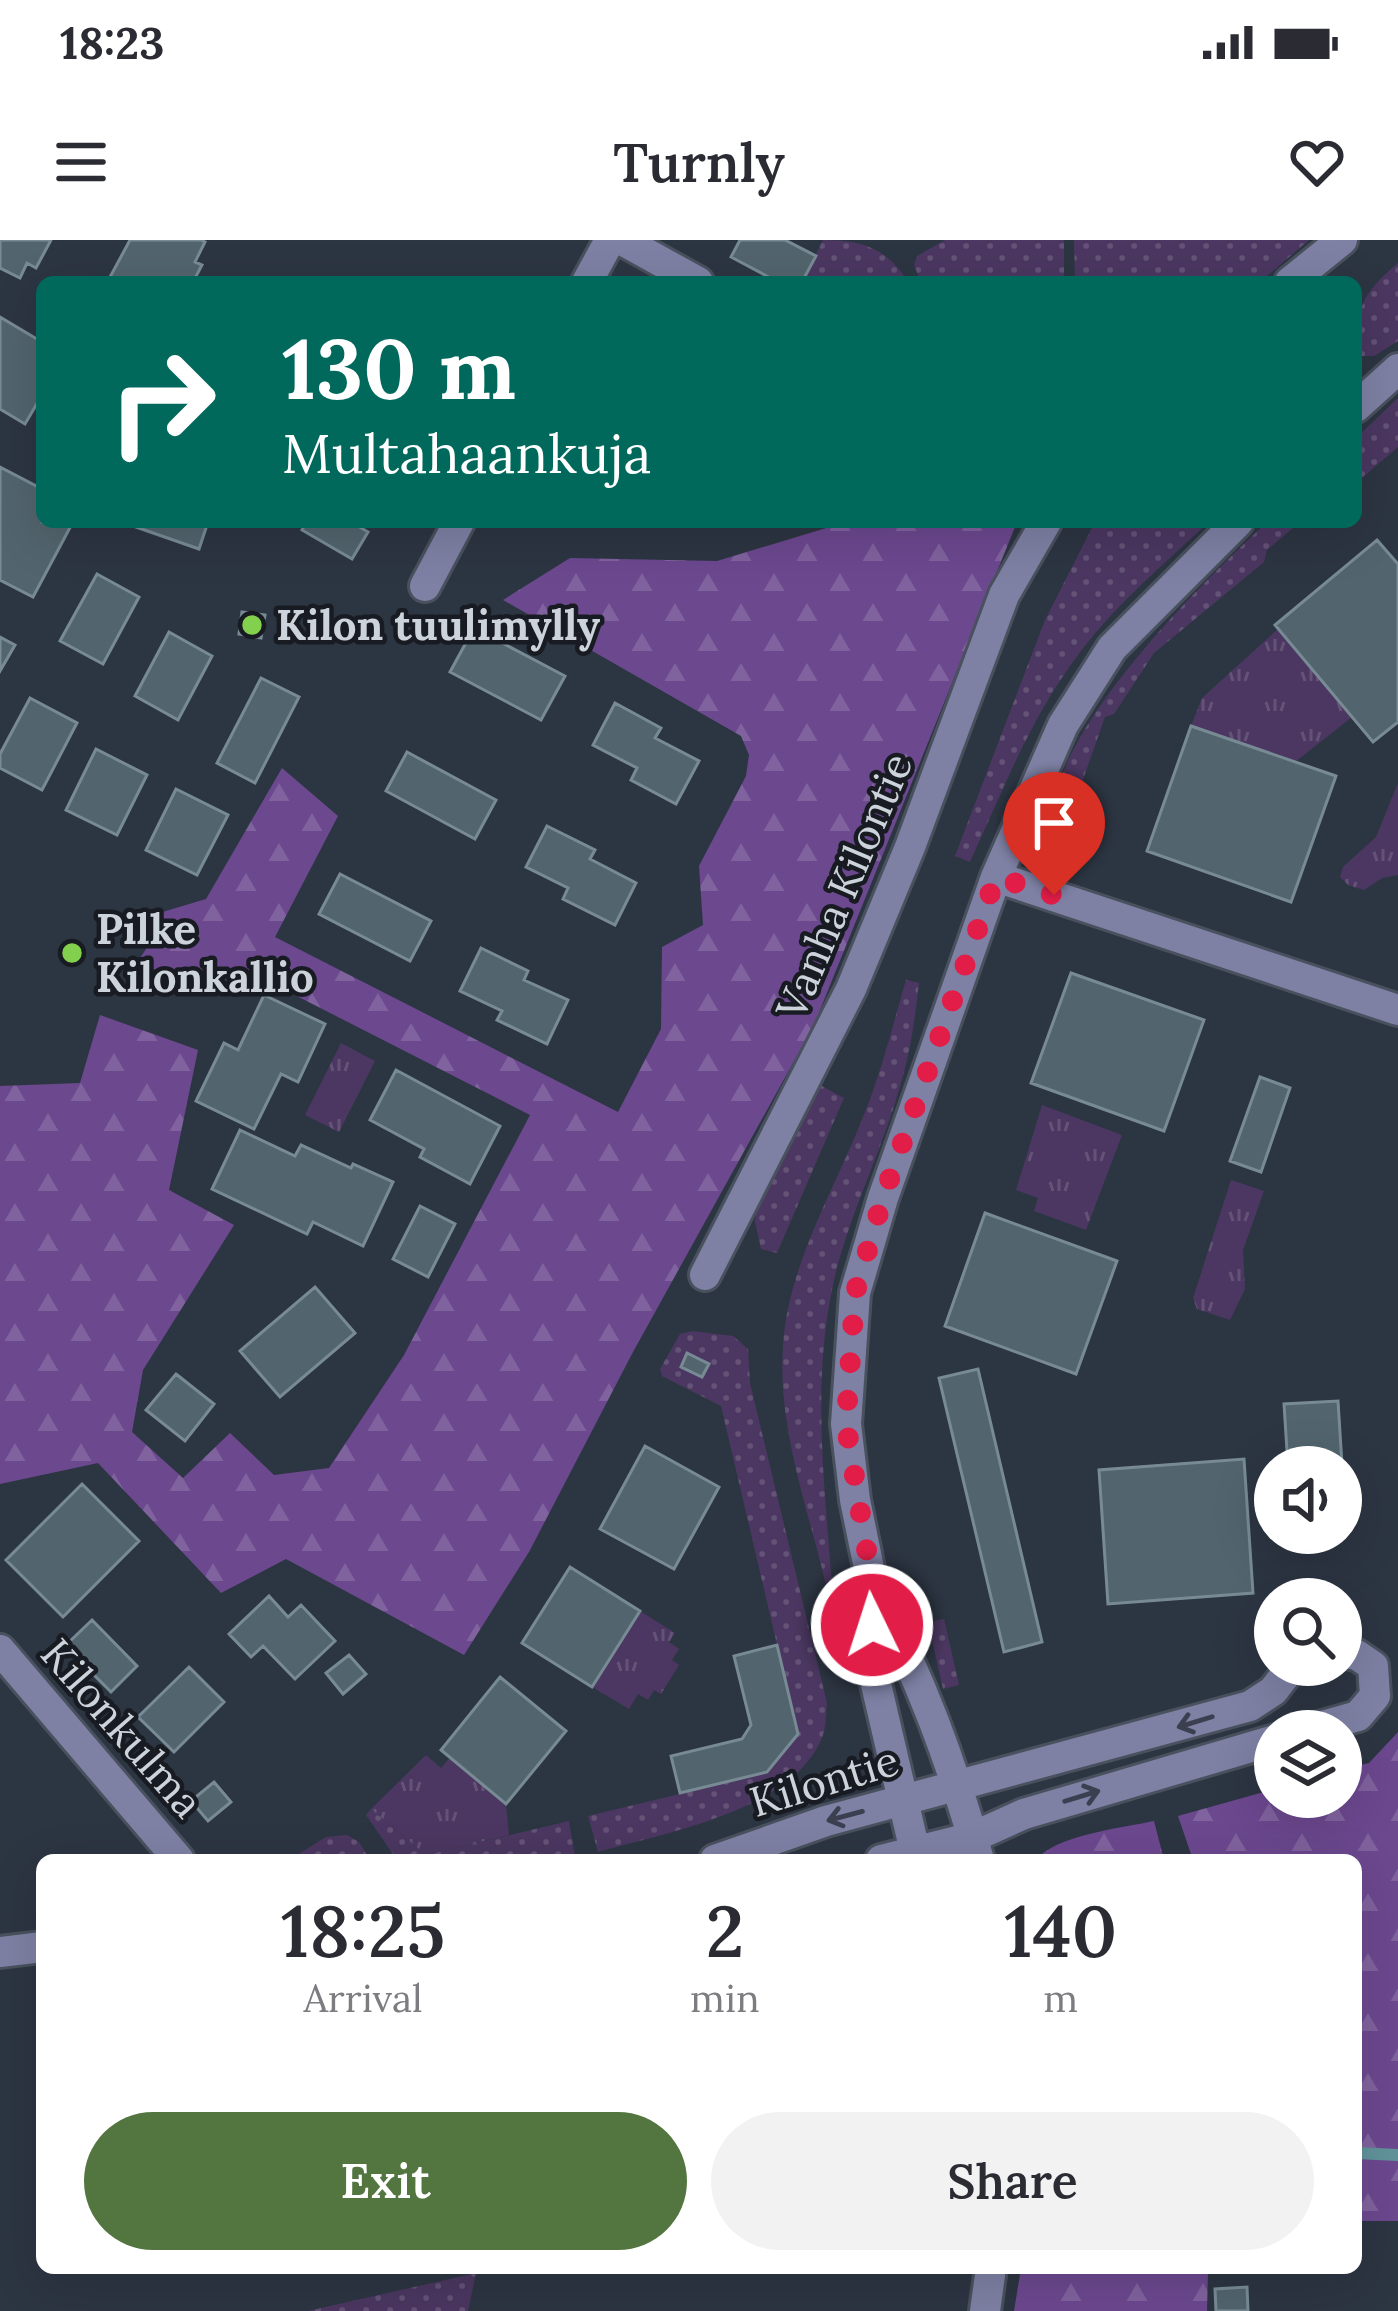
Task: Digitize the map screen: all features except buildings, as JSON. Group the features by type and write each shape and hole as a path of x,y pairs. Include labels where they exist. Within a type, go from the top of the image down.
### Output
{"street":[{"path":"590,276 610,240"},
{"path":"622,240 687,276"},
{"path":"1297,276 1342,240"},
{"path":"1362,401 1398,369"},
{"path":"425,586 456,528"},
{"name":"Vanha Kilontie","path":"704,1275 850,989 910,848 1004,595 1043,528"},
{"path":"915,1854 872,1667 872,1583 846,1424 855,1293 883,1198 996,877 1064,725 1112,648 1232,528"},
{"path":"996,877 1398,1010"},
{"path":"872,1583 915,1667 976,1848"},
{"name":"Kilonkulma","path":"0,1650 174,1854"},
{"path":"1362,1658 1373,1666 1377,1682 1375,1696 1362,1711"},
{"path":"1254,1714 1250,1706 1276,1686"},
{"name":"Kilontie","path":"732,1854 826,1821 1250,1706"},
{"path":"1139,1739 1154,1774"},
{"path":"931,1854 976,1848 1024,1814 1254,1746"},
{"path":"0,1952 36,1948"},
{"path":"986,2311 991,2274"}],"green space":[{"path":"823,240 872,248 903,276 805,276"},
{"path":"945,240 1064,240 1064,276 919,276 914,265 917,256"},
{"path":"1074,240 1309,240 1267,276 1075,276"},
{"path":"1398,263 1398,341 1374,356 1362,356 1362,307 1376,284"},
{"path":"1398,398 1398,447 1362,478 1362,432"},
{"path":"826,528 1015,528 814,1025 633,1352 529,1552 464,1655 286,1559 221,1593 98,1463 0,1484 0,1086 80,1083 100,1015 198,1050 169,1190 234,1225 143,1370 132,1432 183,1478 230,1433 274,1475 329,1468 404,1355 530,1115 242,968 233,982 215,975 134,967 152,940 159,913 206,899 282,768 338,816 275,937 618,1112 661,1029 662,947 703,925 699,866 746,776 749,755 741,736 503,600 570,558 717,561"},
{"path":"1092,528 1203,528 1108,619 1061,679 1018,756 970,862 955,856 1045,620"},
{"path":"1261,528 1293,528 1267,550 1264,562 1154,653 1114,714 1105,717 1063,853 1053,818 1062,774 1087,726 1122,677 1203,584"},
{"path":"1278,629 1352,717 1295,762 1191,726 1202,698"},
{"path":"1398,783 1398,875 1382,878 1364,890 1348,885 1340,877 1343,867 1376,837"},
{"path":"906,980 919,983 907,1058 830,1297 821,1421 832,1586 827,1589 785,1407 782,1376 787,1315 803,1256 871,1096"},
{"path":"341,1043 375,1061 339,1132 305,1115"},
{"path":"820,1085 844,1098 777,1253 761,1249 755,1222 759,1192"},
{"path":"1042,1105 1122,1135 1086,1230 1034,1211 1038,1198 1016,1190"},
{"path":"1231,1180 1264,1191 1243,1250 1245,1289 1230,1320 1197,1309 1193,1298"},
{"path":"680,1334 733,1336 748,1349 750,1383 827,1703 825,1727 805,1764 754,1802 690,1827 598,1852 588,1816 767,1773 798,1734 721,1406 662,1376 660,1369"},
{"path":"640,1611 675,1633 669,1642 679,1649 672,1660 679,1665 661,1694 654,1690 648,1700 638,1694 629,1709 592,1687"},
{"path":"944,1619 959,1685 943,1689 928,1622"},
{"path":"1398,1732 1398,2221 1362,2221 1362,1854 1191,1854 1178,1816 1254,1795 1254,1818 1362,1818 1362,1765"},
{"path":"426,1755 441,1768 450,1758 506,1804 509,1835 425,1854 371,1809"},
{"path":"371,1809 425,1854 393,1854 366,1815"},
{"path":"569,1821 574,1854 430,1854"},
{"path":"1154,1821 1162,1854 1042,1854 1058,1844"},
{"path":"347,1835 366,1854 299,1854 326,1837"},
{"path":"472,2274 476,2274 468,2311 308,2311"},
{"path":"1020,2274 1208,2274 1207,2311 1014,2311"}],"waterway":[{"path":"1362,2153 1398,2155"}],"place":[{"name":"Kilon tuulimylly","path":"252,625"},
{"name":"Pilke Kilonkallio","path":"72,953"}],"route":[{"path":"872,1625 872,1583 846,1424 855,1293 883,1198 996,877 1054,895"}]}
